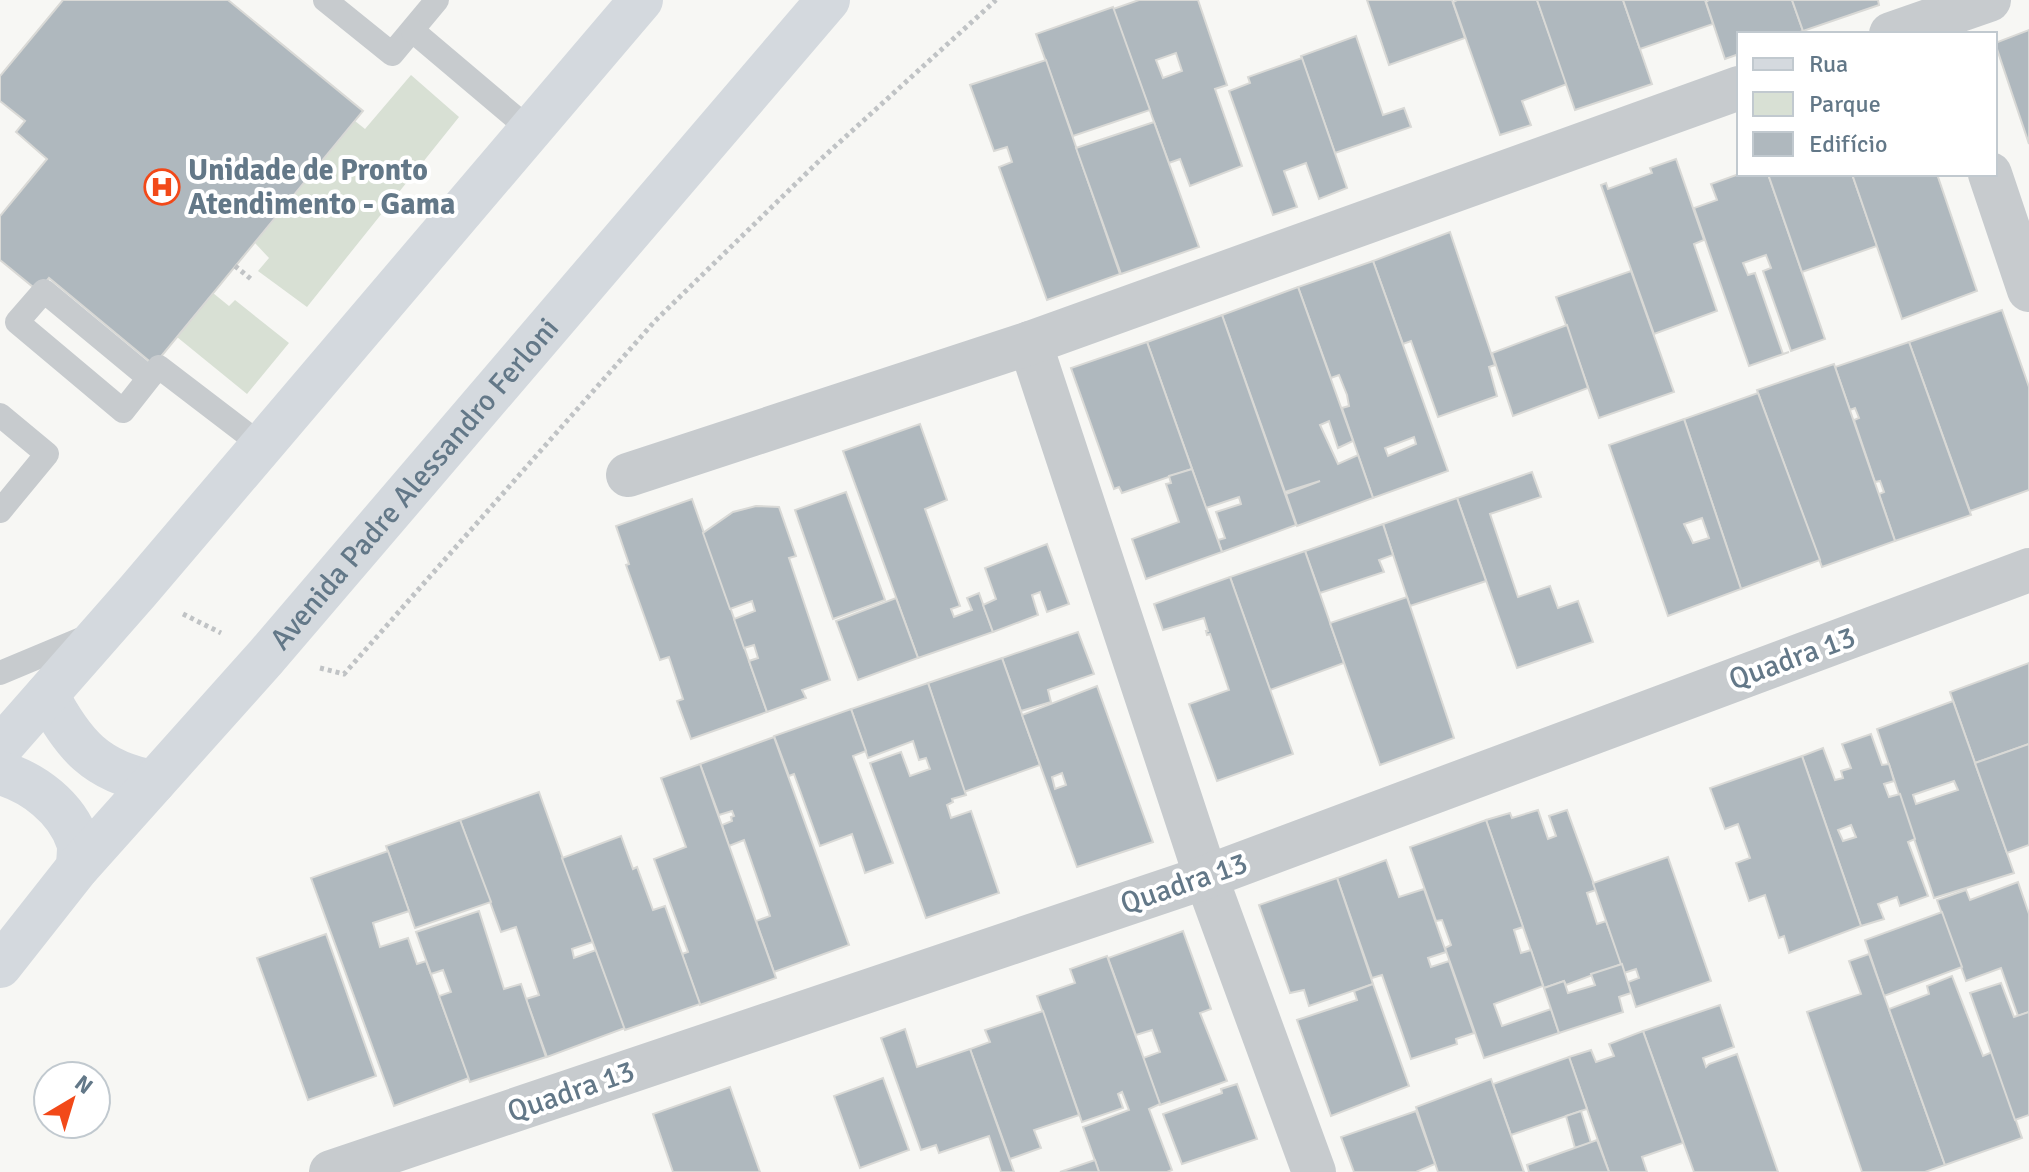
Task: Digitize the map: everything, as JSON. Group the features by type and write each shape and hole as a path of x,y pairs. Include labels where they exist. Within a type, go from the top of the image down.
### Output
{"main road":[{"path":"0,748 138,591 641,0"},
{"name":"Avenida Padre Alessandro Ferloni","path":"0,966 78,867 266,657 828,0"},
{"path":"47,695 65,729 86,753 118,773 154,782"},
{"path":"0,773 34,787 62,812 79,845 78,867"}],"street":[{"path":"1896,32 1989,0"},
{"path":"628,475 1030,343 1737,89"},
{"path":"1991,176 2029,290"},
{"path":"1030,343 1206,877 1314,1172"},
{"name":"Quadra 13","path":"331,1172 1206,877 2029,570"}],"lane":[{"path":"325,0 392,54 437,0"},
{"path":"413,31 530,130"},
{"path":"149,378 44,291 17,322 123,411 159,367 261,445"},
{"path":"0,415 47,454 0,511"},
{"path":"0,673 104,629"}],"path":[{"path":"138,591 266,657 344,674 655,321 820,160 996,0"},
{"path":"235,266 251,279"}],"green space":[{"path":"411,75 459,117 307,307 258,271 269,258 255,243 355,121 365,129"},
{"path":"213,293 229,306 235,300 289,343 247,394 177,337"}],"building":[{"name":"Unidade de Pronto Atendimento - Gama","path":"63,0 228,0 363,111 154,365 49,278 38,291 0,260 0,216 47,159 16,132 25,121 0,101 0,76"},
{"path":"1139,0 1198,0 1227,85 1215,89 1242,166 1190,186 1180,159 1169,163 1113,9","holes":["1176,53 1182,71 1163,78 1156,60"]},
{"path":"1367,0 1452,0 1465,38 1389,65"},
{"path":"1537,0 1567,84 1522,101 1531,125 1500,135 1453,2"},
{"path":"1537,0 1623,0 1652,84 1575,110"},
{"path":"1623,0 1705,0 1713,24 1640,49"},
{"path":"1792,0 1803,31 1737,32 1737,55 1725,59 1706,2"},
{"path":"1792,0 1878,0 1879,5 1803,31"},
{"path":"1113,7 1150,110 1073,136 1036,34"},
{"path":"2029,30 2029,144 1997,49 1997,42"},
{"path":"1356,36 1383,115 1404,108 1411,127 1335,153 1301,56"},
{"path":"1302,58 1347,188 1319,199 1306,163 1284,171 1297,207 1273,215 1229,91 1250,83 1248,77"},
{"path":"1046,60 1120,274 1047,300 999,167 1012,162 1007,147 994,151 970,85"},
{"path":"1154,122 1199,247 1121,274 1076,148"},
{"path":"1676,159 1704,240 1694,244 1717,311 1654,334 1601,185 1606,183 1608,189 1652,173 1650,168"},
{"path":"1737,175 1769,176 1825,339 1791,351 1763,271 1771,268 1766,255 1743,263 1748,275 1755,273 1783,354 1789,352 1749,366 1694,208 1717,200 1711,184"},
{"path":"1769,176 1853,176 1877,246 1802,272"},
{"path":"1853,176 1938,176 1977,291 1902,319"},
{"path":"1450,232 1495,365 1489,367 1497,396 1438,417 1411,341 1403,344 1373,261"},
{"path":"1373,261 1448,471 1373,498 1342,408 1349,406 1347,395 1339,375 1331,378 1298,287","holes":["1414,437 1416,444 1388,456 1385,448"]},
{"path":"1631,271 1674,392 1599,418 1556,297"},
{"path":"1298,287 1353,441 1338,448 1329,421 1320,425 1338,464 1358,455 1373,498 1297,526 1286,494 1320,481 1285,492 1222,315"},
{"path":"2002,310 2029,387 2029,490 1970,511 1909,342"},
{"path":"1222,315 1296,525 1222,552 1218,540 1225,538 1216,512 1241,504 1239,497 1206,508 1147,342"},
{"path":"1567,325 1588,388 1513,416 1492,353"},
{"path":"1147,342 1192,469 1122,493 1119,487 1114,489 1071,368"},
{"path":"1909,342 1971,515 1895,541 1879,494 1884,492 1880,481 1875,482 1854,420 1859,418 1855,408 1850,410 1835,367"},
{"path":"1834,364 1895,541 1822,567 1757,390"},
{"path":"1758,393 1820,560 1741,589 1684,419"},
{"path":"1684,419 1741,589 1668,616 1609,445","holes":["1702,518 1709,538 1693,543 1684,524"]},
{"path":"920,424 947,500 925,509 960,606 951,609 954,617 972,610 967,598 979,593 993,632 918,658 843,451"},
{"path":"1192,469 1222,552 1146,579 1132,539 1179,522 1166,484 1171,483 1169,476"},
{"path":"1532,472 1541,497 1490,514 1518,597 1550,586 1558,608 1578,601 1593,642 1517,668 1457,498"},
{"path":"846,492 885,600 833,619 795,510"},
{"path":"1457,498 1486,581 1410,606 1383,524"},
{"path":"692,499 767,712 691,739 677,701 683,699 669,657 660,660 626,565 629,564 616,526"},
{"path":"756,506 779,507 796,556 789,558 830,680 802,690 806,698 767,712 749,661 758,658 754,645 744,648 734,619 755,611 752,601 730,609 703,533 733,512"},
{"path":"1383,524 1393,555 1379,560 1384,572 1320,593 1305,551"},
{"path":"1047,544 1069,604 1047,612 1040,592 1032,595 1038,615 993,632 983,605 996,599 985,568"},
{"path":"1305,551 1344,663 1270,690 1230,577"},
{"path":"1230,577 1293,754 1217,781 1189,704 1229,690 1210,634 1207,635 1204,618 1163,630 1154,604"},
{"path":"1407,597 1454,738 1380,765 1330,623"},
{"path":"896,598 918,658 858,680 836,621"},
{"path":"1078,632 1094,674 1048,690 1051,702 1021,711 1002,658"},
{"path":"1002,658 1040,765 964,792 928,683"},
{"path":"2029,663 2029,744 1975,763 1950,692"},
{"path":"928,683 966,795 952,799 953,802 947,805 951,818 971,811 999,893 926,918 870,763 901,752 910,776 930,769 926,758 919,760 913,741 868,758 851,709"},
{"path":"1097,686 1153,842 1077,867 1022,715","holes":["1062,773 1066,785 1055,789 1052,777"]},
{"path":"1953,701 2014,873 1934,898 1877,729","holes":["1954,781 1958,790 1916,804 1913,795"]},
{"path":"851,709 866,751 853,756 893,863 865,873 852,834 820,846 794,774 789,776 774,736"},
{"path":"1871,734 1882,765 1889,764 1894,781 1884,784 1889,797 1900,794 1915,839 1908,842 1928,896 1900,906 1897,897 1878,904 1884,919 1861,926 1802,756 1823,748 1835,780 1843,778 1841,771 1851,768 1842,744","holes":["1851,825 1856,837 1843,841 1838,830"]},
{"path":"774,737 849,945 774,972 756,921 770,916 744,840 729,846 722,825 732,821 731,817 734,816 732,811 719,815 700,764"},
{"path":"2029,744 2029,845 2007,853 1975,763"},
{"path":"1802,756 1861,926 1789,953 1784,936 1779,938 1765,895 1749,901 1736,863 1750,858 1738,824 1725,829 1710,788"},
{"path":"700,764 776,978 700,1005 682,954 688,952 654,859 686,847 661,778"},
{"path":"539,792 593,942 572,949 574,958 596,950 625,1028 547,1057 526,999 539,995 516,927 501,932 460,820"},
{"path":"1538,810 1548,839 1556,836 1549,816 1567,810 1596,890 1587,893 1597,924 1606,921 1622,964 1566,985 1564,981 1544,988 1486,820 1510,813 1512,818"},
{"path":"460,820 491,902 415,928 386,846"},
{"path":"1486,820 1523,927 1514,930 1521,953 1531,950 1543,986 1494,1004 1502,1026 1551,1009 1559,1033 1484,1058 1445,948 1451,945 1442,920 1436,921 1410,847"},
{"path":"621,836 653,910 665,906 700,1004 625,1030 562,858"},
{"path":"388,851 409,911 373,923 380,947 408,938 417,964 426,961 469,1078 394,1106 311,878"},
{"path":"1668,857 1711,981 1636,1007 1628,982 1639,978 1636,969 1624,973 1593,883"},
{"path":"1386,860 1399,897 1424,889 1446,952 1428,958 1431,967 1449,961 1474,1033 1456,1039 1457,1044 1411,1059 1382,975 1372,978 1337,878"},
{"path":"1337,878 1373,984 1309,1006 1304,990 1290,993 1259,905"},
{"path":"2018,882 2029,914 2029,1012 2018,1016 2001,968 1966,981 1937,900 1966,890 1970,900"},
{"path":"479,911 504,989 521,984 546,1057 470,1082 439,996 451,992 443,970 431,974 416,932"},
{"path":"1942,912 1962,967 1884,996 1865,940"},
{"path":"1183,931 1211,1009 1200,1013 1227,1081 1160,1105 1143,1058 1160,1052 1152,1030 1136,1035 1108,958"},
{"path":"326,934 376,1076 308,1100 257,958"},
{"path":"1869,954 1945,1165 1925,1172 1862,1172 1807,1012 1861,994 1849,961"},
{"path":"1107,956 1160,1104 1149,1109 1172,1170 1167,1172 1099,1172 1083,1127 1129,1110 1122,1092 1118,1094 1123,1108 1082,1122 1037,996 1075,983 1070,969"},
{"path":"1622,964 1631,993 1619,997 1623,1012 1559,1033 1544,988 1564,981 1568,993 1595,985 1591,974"},
{"path":"1952,976 1983,1056 1992,1052 2022,1138 1945,1165 1889,1009 1929,994 1927,986"},
{"path":"2001,983 2014,1017 2029,1012 2029,1115 2015,1120 1970,993"},
{"path":"1373,984 1409,1086 1331,1116 1297,1020 1357,1000 1354,991"},
{"path":"1720,1005 1734,1047 1703,1058 1706,1067 1737,1054 1778,1172 1694,1172 1643,1031"},
{"path":"1043,1011 1079,1115 1034,1130 1041,1148 1010,1159 970,1049 990,1042 985,1030"},
{"path":"905,1029 917,1067 970,1049 1014,1172 1001,1172 989,1136 939,1153 936,1145 921,1150 881,1038"},
{"path":"1643,1031 1683,1143 1642,1157 1647,1172 1609,1172 1569,1057 1591,1050 1596,1062 1614,1056 1609,1044"},
{"path":"1569,1057 1587,1109 1511,1135 1493,1084"},
{"path":"883,1078 909,1150 860,1168 834,1096"},
{"path":"1491,1079 1524,1172 1438,1172 1416,1107"},
{"path":"1237,1084 1257,1139 1182,1164 1163,1114 1222,1093 1221,1089"},
{"path":"730,1087 760,1172 673,1172 653,1114"},
{"path":"1416,1111 1435,1164 1416,1172 1354,1172 1341,1137"},
{"path":"1581,1111 1591,1143 1575,1148 1566,1116"},
{"path":"1597,1140 1609,1172 1529,1172 1527,1165"},
{"path":"1095,1160 1099,1172 1060,1172"}],"place":[{"name":"Unidade de Pronto Atendimento - Gama","path":"162,187"}]}
